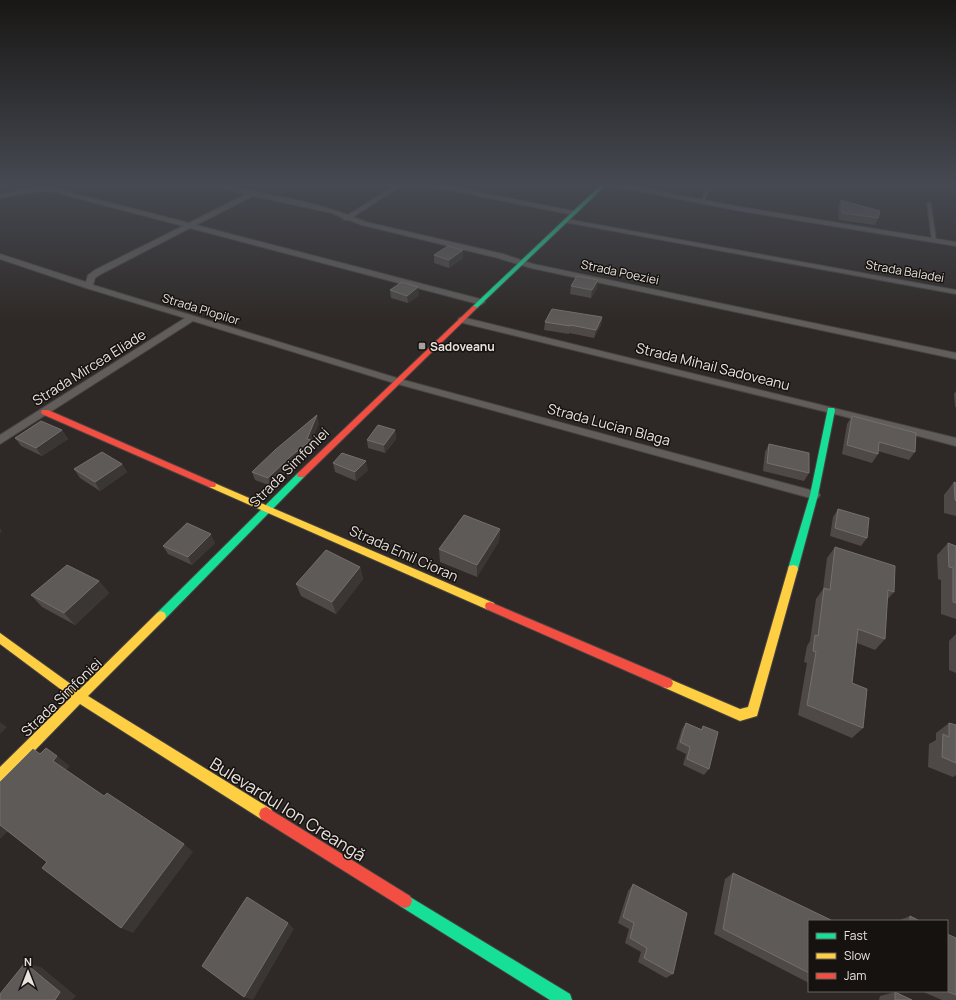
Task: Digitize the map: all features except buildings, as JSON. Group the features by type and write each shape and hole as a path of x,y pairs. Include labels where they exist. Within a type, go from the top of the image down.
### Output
{"street":[{"path":"89,286 91,277 98,272 181,231"},
{"path":"208,231 481,302"},
{"name":"Strada Poeziei","path":"392,231 521,262 677,297 956,356"},
{"name":"Strada Simfoniei","path":"0,776 81,698 397,381 555,231"},
{"name":"Strada Baladei","path":"619,231 956,292"},
{"path":"870,231 956,244"},
{"name":"Strada Plopilor","path":"0,256 89,286 397,381"},
{"name":"Strada Mircea Eliade","path":"0,440 192,318"},
{"name":"Strada Mihail Sadoveanu","path":"462,320 956,442"},
{"name":"Strada Lucian Blaga","path":"397,381 814,495"},
{"path":"814,495 831,410"},
{"name":"Strada Emil Cioran","path":"45,412 740,715 753,712 814,495"},
{"name":"Bulevardul Ion Creangă","path":"0,638 81,698 564,1000"}],"lane":[{"path":"933,231 934,241"}],"traffic: fast":[{"path":"475,307 556,231"},
{"path":"793,569 814,495 831,410"},
{"path":"161,616 301,475"},
{"path":"405,901 564,1000"}],"traffic: slow":[{"path":"212,485 490,606"},
{"path":"667,683 740,715 753,712 793,569"},
{"path":"0,776 161,616"},
{"path":"0,638 81,698 266,814"}],"traffic: jam":[{"path":"301,475 475,307"},
{"path":"45,412 212,485"},
{"path":"490,606 667,683"},
{"path":"266,814 405,901"}],"place":[{"name":"Sadoveanu","path":"422,346"}]}
